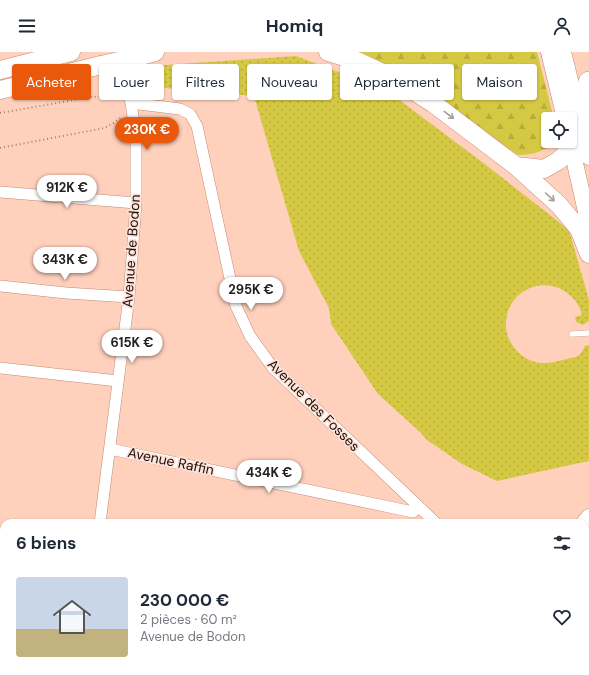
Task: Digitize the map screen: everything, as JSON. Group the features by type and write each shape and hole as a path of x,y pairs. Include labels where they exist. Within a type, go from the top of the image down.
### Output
{"highway":[{"path":"576,112 589,82"}],"main road":[{"path":"0,70 70,52"},
{"path":"0,90 155,52"},
{"path":"328,52 358,61 394,78 434,104 516,166 559,205 579,229 589,254"},
{"path":"548,52 569,112"},
{"path":"563,52 571,112"},
{"path":"577,131 589,157"},
{"path":"516,166 544,168 558,161 567,153 569,148"},
{"path":"572,148 589,225"}],"street":[{"name":"Avenue de Bodon","path":"118,52 121,64"},
{"name":"Avenue de Bodon","path":"101,519 129,297 136,203 136,137 130,100"},
{"name":"Avenue des Fosses","path":"131,105 180,109 190,114 197,126 236,306 250,336 273,368 432,519"},
{"path":"0,192 136,203"},
{"path":"0,286 66,293 129,297"},
{"path":"0,368 118,381"},
{"name":"Avenue Raffin","path":"110,449 414,512 418,507"}],"lane":[{"path":"572,334 589,333"}],"path":[{"path":"0,113 99,97"},
{"path":"0,148 104,128 120,119 131,105"}],"green space":[{"path":"351,52 537,52 552,112 541,112 541,148 546,148 530,154 518,155 437,100 454,100 454,64 381,64"},
{"path":"296,56 317,64 247,64 247,95 239,95 239,64 180,64"},
{"path":"164,65 172,65 172,89 164,88"},
{"path":"332,70 340,73 340,100 399,100 569,230 589,300 589,321 583,325 576,322 575,317 582,315 579,307 572,297 562,289 550,286 539,286 528,289 519,295 511,304 507,315 506,328 507,335 514,348 531,361 538,363 550,363 574,357 581,353 585,346 589,345 589,461 497,481 462,464 427,440 378,394 331,324 329,308 299,251 255,100 332,100"}]}
